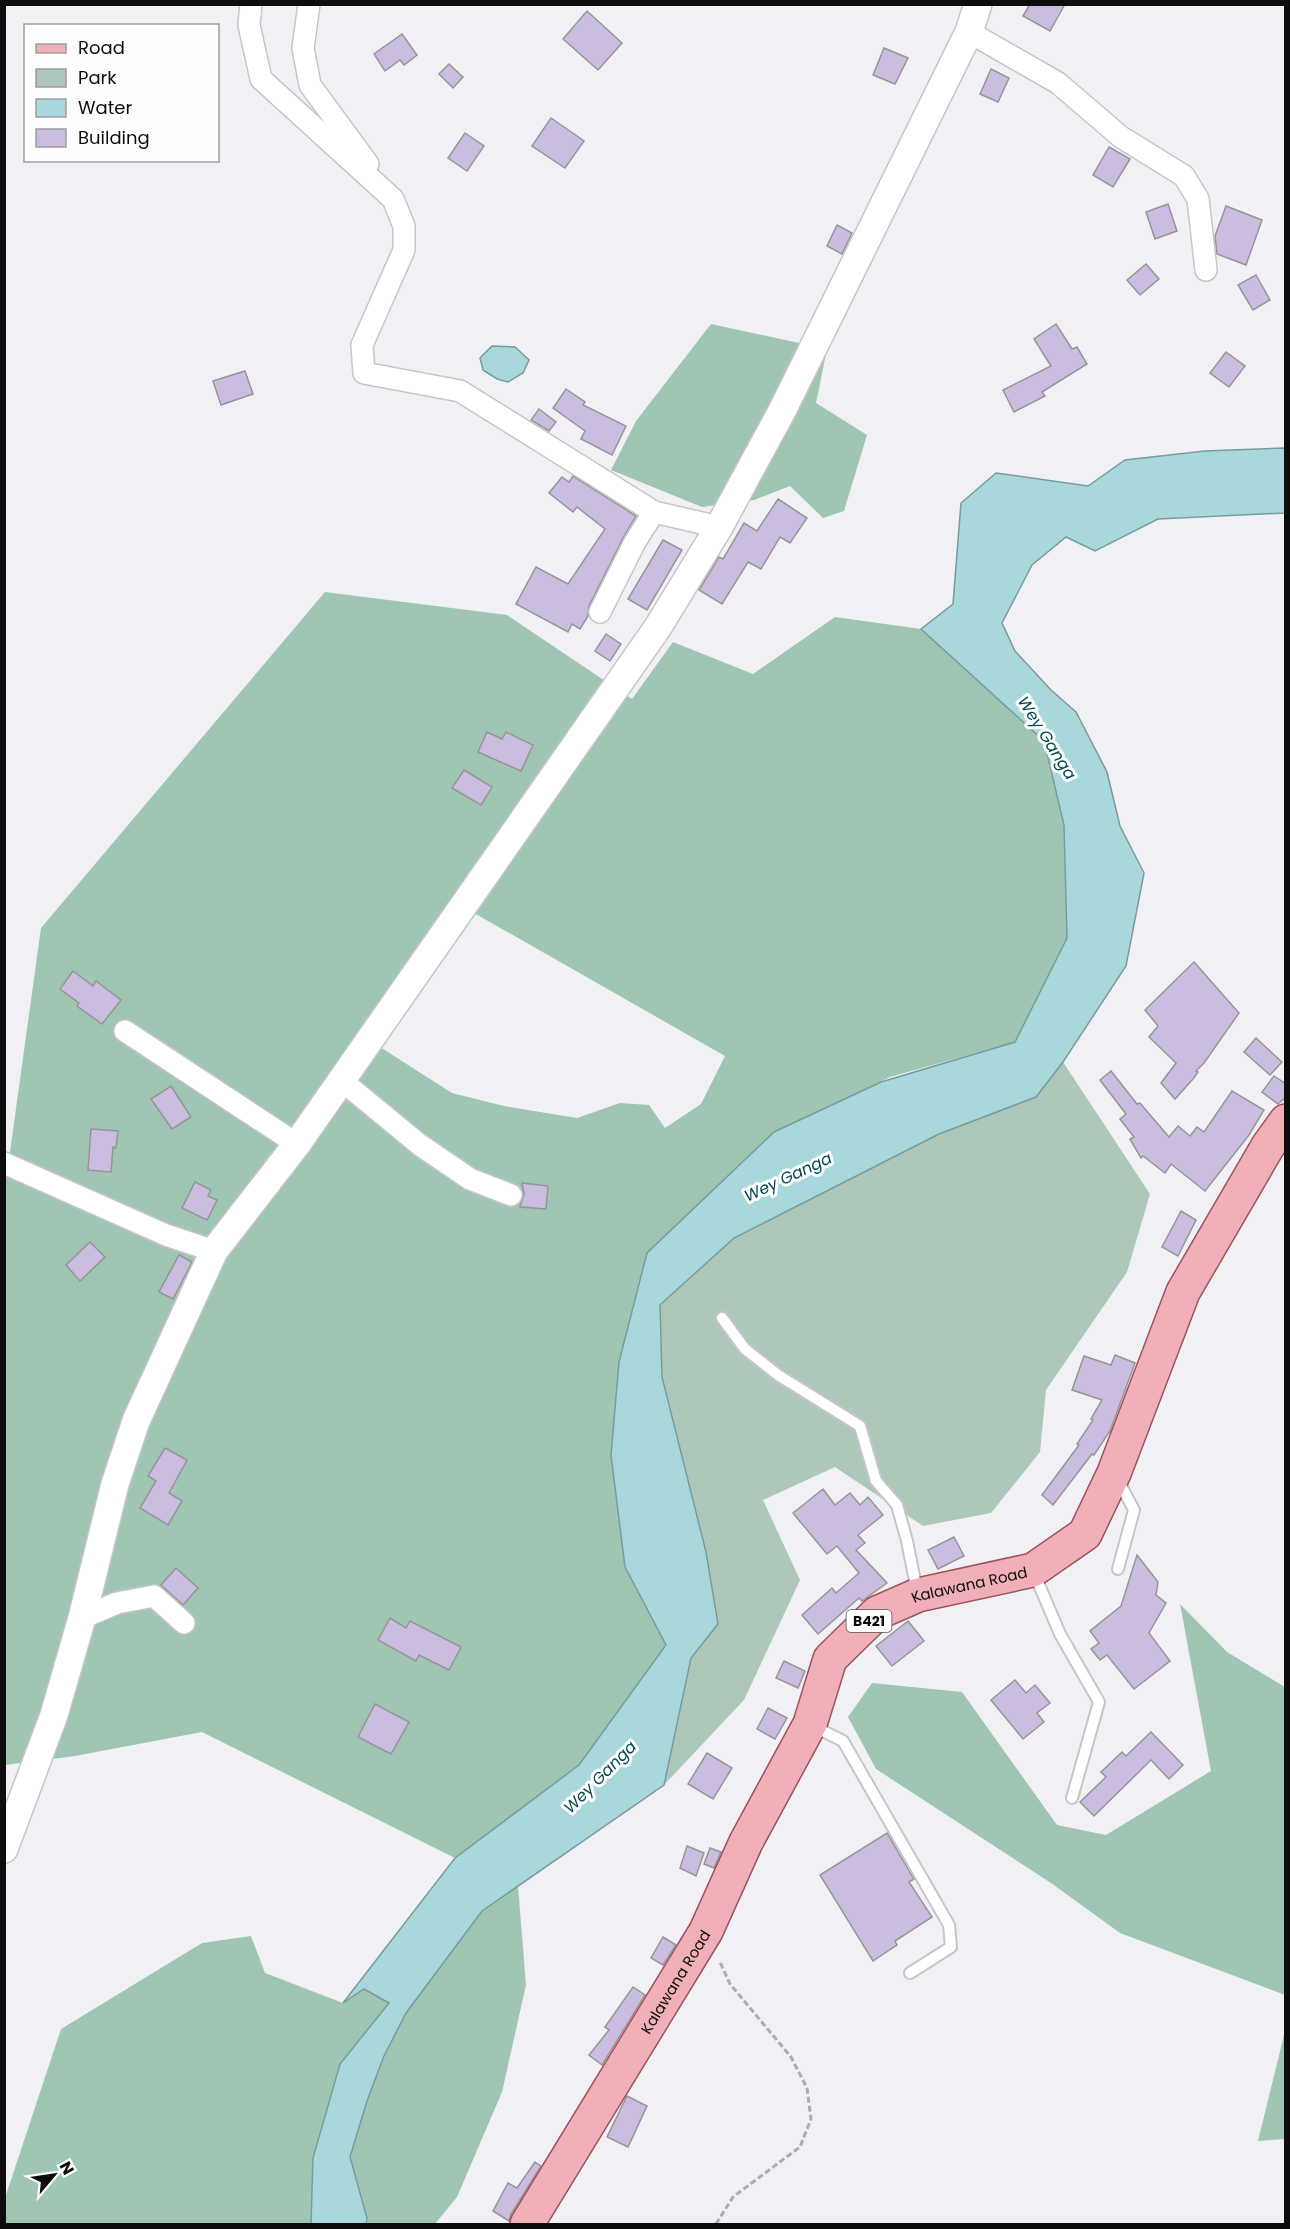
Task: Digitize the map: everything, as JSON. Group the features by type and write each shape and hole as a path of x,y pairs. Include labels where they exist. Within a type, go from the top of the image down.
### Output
{"main road":[{"name":"Kalawana Road","path":"527,2224 706,1931 746,1842 810,1724 831,1659 877,1613 918,1595 1033,1570 1085,1534 1114,1473 1183,1292 1268,1146 1286,1121"}],"street":[{"path":"250,4 249,25 261,79 393,199"},
{"path":"309,4 303,48 310,85 393,199 404,226 404,250 362,345 364,374 460,391 654,512 719,527"},
{"path":"4,1849 54,1715 82,1618 115,1484 136,1421 214,1251 297,1144 658,627 719,527 783,409 969,32 978,4"},
{"path":"969,32 1058,83 1121,137 1184,176 1198,199 1206,270"},
{"path":"600,612 634,542 654,512"},
{"path":"125,1030 297,1144"},
{"path":"341,1080 420,1146 470,1179 511,1195"},
{"path":"4,1163 166,1235 214,1251"},
{"path":"82,1618 117,1603 154,1596 184,1623"}],"lane":[{"path":"722,1318 745,1349 778,1376 860,1426 876,1481 897,1505 918,1595"},
{"path":"1114,1473 1134,1510 1118,1569"},
{"path":"1033,1570 1060,1634 1098,1702 1072,1798"},
{"path":"810,1724 843,1741 949,1925 951,1947 910,1973"}],"path":[{"path":"706,1931 730,1983 791,2057 807,2088 811,2119 800,2147 733,2197 716,2224"}],"green space":[{"path":"711,324 827,349 816,403 867,435 844,511 823,518 790,486 754,500 702,507 611,470 636,421"},
{"path":"325,592 507,615 632,699 673,642 753,674 835,617 921,629 1045,741 1064,825 1067,938 1015,1042 890,1077 774,1132 647,1253 625,1567 666,1645 579,1765 455,1858 202,1732 75,1756 5,1765 4,1171 10,1152 41,928","holes":["467,909 725,1056 701,1104 665,1128 649,1105 620,1103 577,1118 504,1106 452,1093 369,1040"]},
{"path":"1063,1062 1150,1194 1127,1272 1046,1390 1040,1452 991,1513 923,1526 835,1467 763,1500 800,1580 744,1700 664,1785 691,1658 718,1624 706,1552 662,1377 660,1306 737,1235 946,1130 1036,1097"},
{"path":"1180,1604 1227,1652 1285,1687 1285,1995 1120,1933 1051,1883 876,1769 848,1717 872,1683 962,1692 1057,1825 1106,1835 1211,1771"},
{"path":"518,1886 526,1985 502,2092 457,2197 435,2224 366,2224 367,2218 350,2157 367,2101 396,2026 482,1911"},
{"path":"251,1936 265,1973 343,2003 364,1989 389,2003 340,2064 313,2158 311,2224 5,2224 5,2198 61,2029 202,1943"},
{"path":"1285,2031 1285,2139 1258,2141"}],"water":[{"path":"492,346 515,347 529,360 523,373 508,382 497,379 483,370 480,358"},
{"name":"Wey Ganga","path":"1285,448 1285,513 1158,519 1095,551 1066,537 1032,565 1002,623 1015,651 1051,690 1076,712 1107,772 1120,826 1144,873 1126,966 1063,1062 1036,1097 939,1134 734,1238 660,1305 662,1377 706,1552 718,1624 691,1658 664,1785 482,1911 406,2013 384,2056 367,2101 350,2157 367,2218 366,2224 311,2224 313,2158 340,2064 389,2003 364,1989 343,2003 455,1858 579,1765 666,1645 625,1567 611,1455 619,1362 647,1253 774,1132 881,1082 1015,1042 1067,938 1064,825 1044,741 921,629 953,604 961,503 996,473 1088,486 1125,460 1205,451"}],"building":[{"path":"1030,4 1065,4 1050,31 1023,16"},
{"path":"587,11 622,43 598,70 563,39"},
{"path":"402,34 417,55 404,65 400,60 385,71 374,54"},
{"path":"884,48 908,58 895,84 873,75"},
{"path":"449,64 463,77 453,88 439,74"},
{"path":"991,69 1009,78 998,102 980,94"},
{"path":"551,118 584,141 565,168 532,146"},
{"path":"465,133 484,146 467,171 448,158"},
{"path":"1109,147 1130,159 1113,187 1093,175"},
{"path":"1168,204 1177,231 1155,239 1146,212"},
{"path":"1226,206 1262,220 1246,265 1217,254 1215,236"},
{"path":"837,225 852,233 842,254 827,246"},
{"path":"1146,264 1159,279 1140,295 1127,280"},
{"path":"1256,275 1270,300 1253,310 1238,285"},
{"path":"1056,324 1072,349 1077,347 1087,364 1042,392 1045,396 1014,412 1003,390 1051,366 1034,339"},
{"path":"1226,352 1245,366 1229,387 1210,373"},
{"path":"245,371 253,394 221,405 213,381"},
{"path":"566,389 585,402 583,405 626,426 612,455 581,439 585,431 553,408"},
{"path":"539,409 556,422 549,431 531,420"},
{"path":"573,476 636,516 589,606 588,616 580,629 572,624 568,632 516,604 536,567 568,584 605,529 577,507 573,512 549,493 562,477 569,482"},
{"path":"778,499 807,518 790,543 780,537 761,569 748,562 722,604 699,590 719,557 723,559 744,523 757,531"},
{"path":"663,540 682,550 647,610 628,599"},
{"path":"606,634 621,644 610,661 595,651"},
{"path":"487,732 502,739 506,732 533,745 521,771 478,752"},
{"path":"464,770 492,787 481,805 452,788"},
{"path":"1194,962 1239,1013 1196,1071 1198,1072 1193,1079 1175,1099 1161,1083 1176,1063 1149,1037 1158,1026 1145,1010"},
{"path":"73,971 93,986 96,981 121,1000 102,1024 77,1006 79,1003 60,989"},
{"path":"1256,1038 1282,1062 1270,1075 1244,1052"},
{"path":"1111,1071 1137,1104 1140,1103 1169,1137 1178,1126 1190,1136 1197,1127 1204,1132 1232,1091 1264,1110 1249,1135 1205,1191 1171,1164 1165,1173 1143,1156 1141,1158 1130,1139 1134,1137 1120,1119 1126,1114 1100,1080"},
{"path":"1274,1076 1286,1084 1286,1097 1278,1104 1262,1092"},
{"path":"171,1086 191,1117 172,1129 151,1099"},
{"path":"91,1129 118,1131 116,1148 113,1147 111,1172 88,1170"},
{"path":"195,1182 211,1190 208,1196 217,1200 207,1220 182,1208"},
{"path":"522,1183 548,1186 546,1209 520,1207 524,1194"},
{"path":"1181,1211 1196,1220 1178,1256 1162,1247"},
{"path":"90,1242 105,1257 80,1281 66,1265"},
{"path":"179,1255 192,1262 173,1299 159,1292"},
{"path":"1115,1355 1135,1363 1110,1431 1094,1455 1092,1454 1053,1505 1042,1495 1079,1445 1077,1444 1093,1420 1091,1419 1102,1400 1072,1390 1084,1356 1111,1365"},
{"path":"165,1448 187,1460 169,1493 182,1501 168,1525 140,1508 156,1481 148,1476"},
{"path":"823,1489 835,1505 850,1493 860,1505 868,1497 883,1515 858,1535 865,1543 856,1550 887,1583 862,1601 859,1598 818,1634 802,1615 832,1588 836,1593 859,1573 837,1546 827,1554 793,1513"},
{"path":"954,1537 964,1556 938,1569 928,1550"},
{"path":"1137,1555 1158,1582 1156,1595 1166,1603 1149,1633 1170,1661 1134,1689 1107,1655 1100,1660 1091,1649 1099,1643 1090,1631 1121,1606"},
{"path":"176,1568 198,1588 183,1605 161,1585"},
{"path":"390,1618 406,1628 410,1621 461,1647 449,1670 419,1655 416,1661 378,1640"},
{"path":"908,1621 924,1641 892,1666 876,1646"},
{"path":"784,1661 805,1671 798,1688 776,1678"},
{"path":"1015,1680 1026,1693 1035,1685 1050,1703 1037,1713 1044,1722 1023,1739 991,1700"},
{"path":"375,1704 409,1722 391,1754 358,1737"},
{"path":"768,1708 787,1718 775,1739 757,1729"},
{"path":"1151,1732 1183,1765 1169,1779 1151,1760 1094,1816 1080,1802 1106,1777 1101,1772 1122,1752 1126,1756"},
{"path":"707,1753 732,1768 713,1799 688,1784"},
{"path":"887,1833 914,1879 909,1882 932,1917 895,1941 897,1945 873,1961 820,1875"},
{"path":"687,1846 704,1853 696,1876 680,1868"},
{"path":"710,1848 721,1852 714,1868 704,1864"},
{"path":"663,1937 676,1945 663,1965 651,1958"},
{"path":"633,1987 645,1995 602,2065 589,2055 609,2030 605,2027"},
{"path":"627,2096 647,2106 628,2147 607,2137"},
{"path":"535,2162 541,2166 509,2221 493,2211 508,2183 517,2188"}]}
